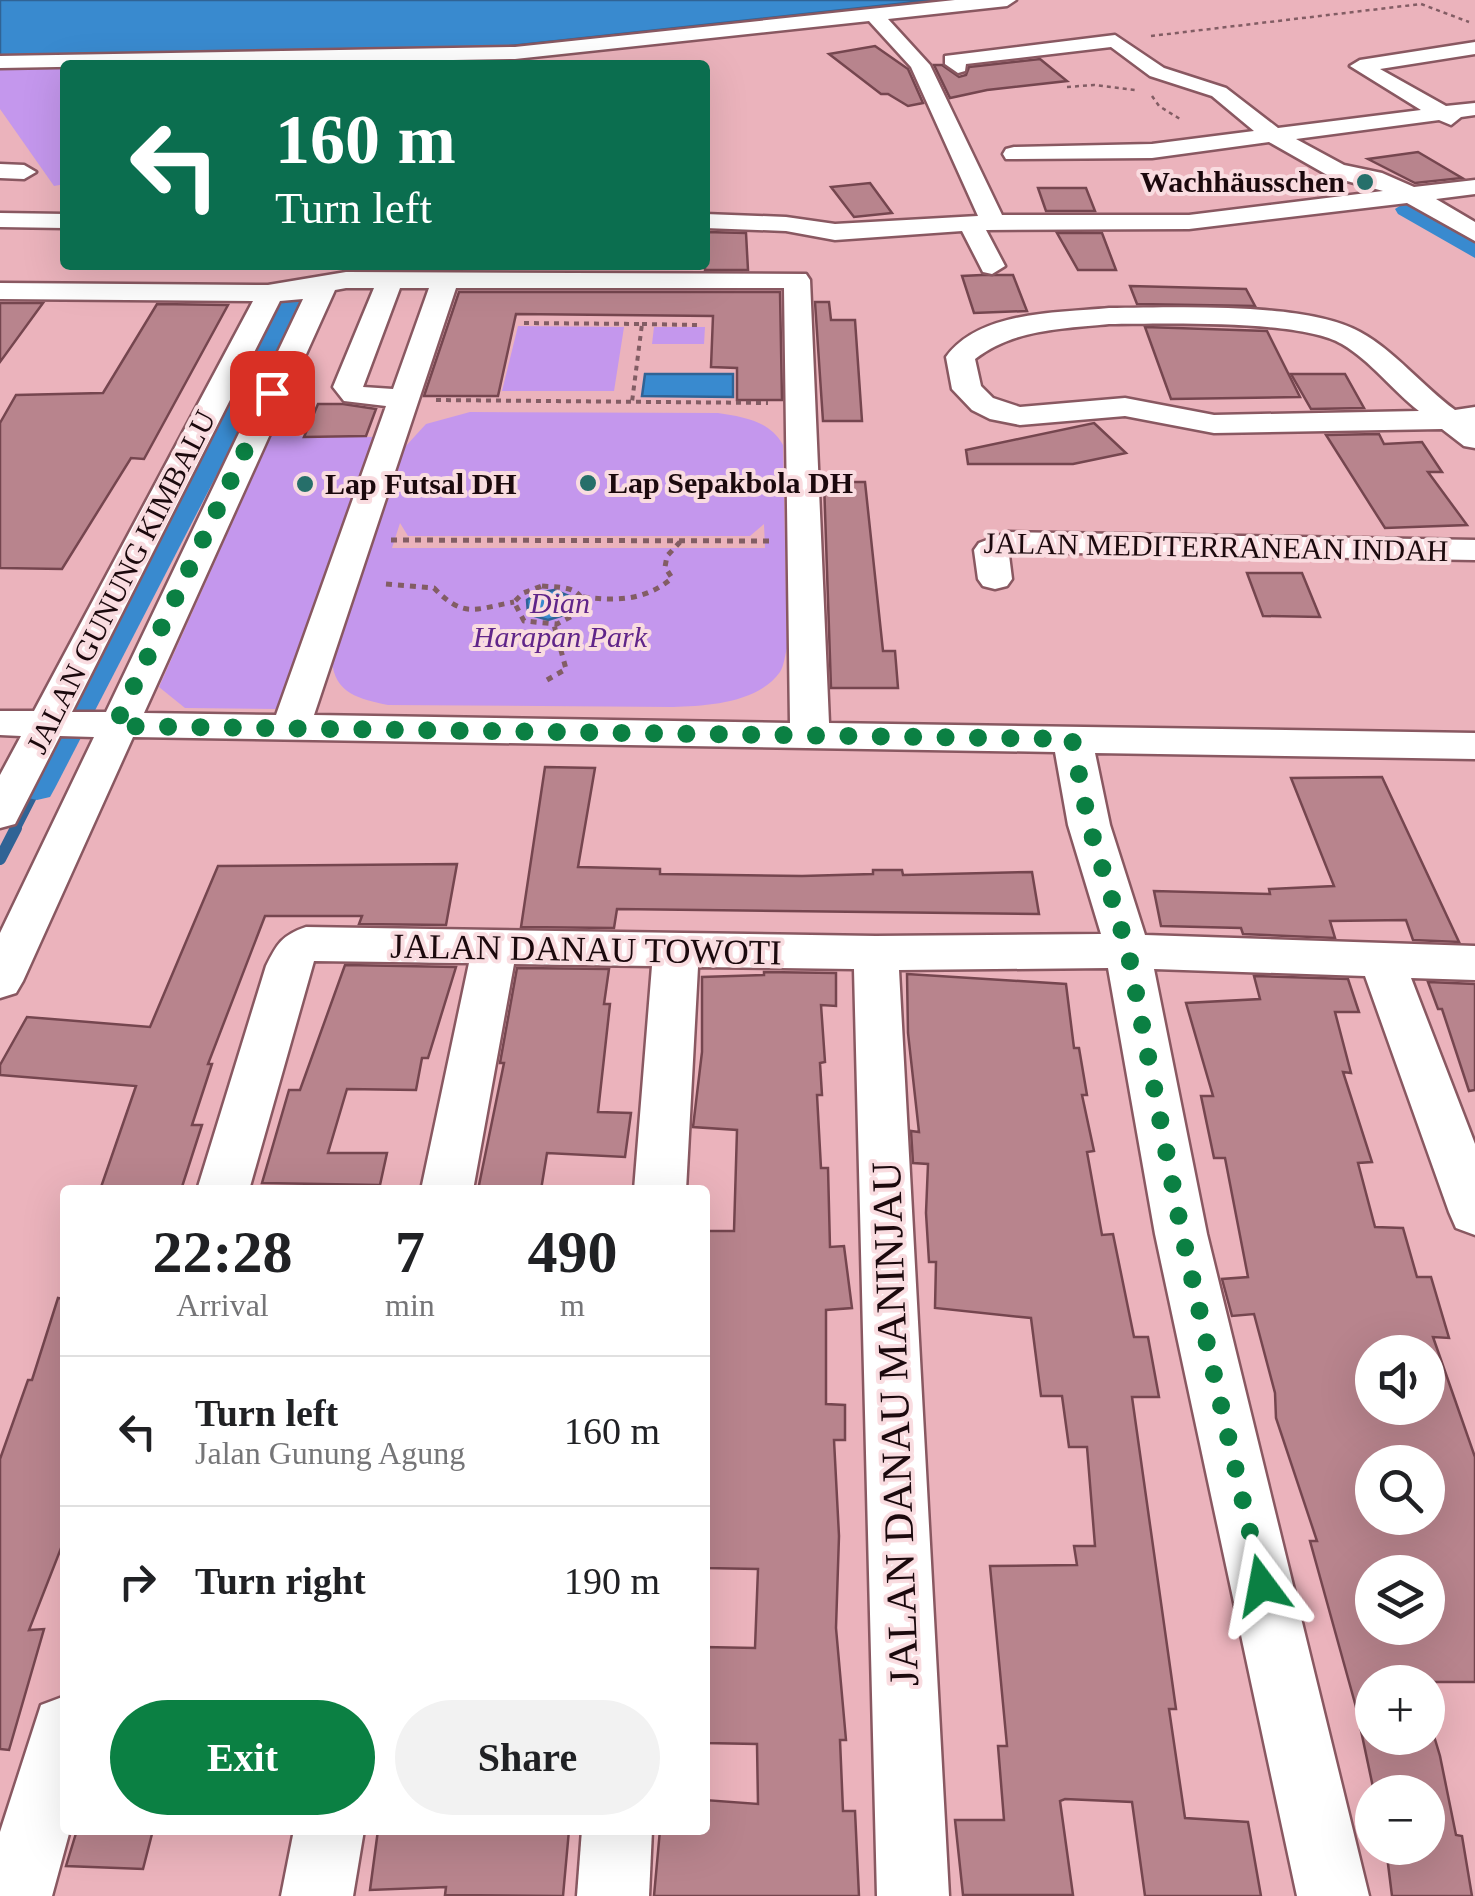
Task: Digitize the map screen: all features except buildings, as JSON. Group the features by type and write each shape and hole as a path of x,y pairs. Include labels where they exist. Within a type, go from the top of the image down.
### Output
{"street":[{"path":"114,60 515,53 1007,0"},
{"path":"872,14 920,66 982,223 992,266"},
{"path":"958,67 952,60 1116,41 1157,72 1219,92 1274,136 1337,171 1374,178 1415,196 1475,233"},
{"path":"1475,48 1360,66 1475,130"},
{"path":"0,62 60,61"},
{"path":"1014,154 1152,151 1475,109"},
{"path":"1337,171 1346,181 1475,261"},
{"path":"710,221 786,224 835,232 982,223 1189,222 1475,186"},
{"path":"0,220 60,220"},
{"path":"0,981 111,726 316,279"},
{"path":"0,291 270,292 316,279 797,280 810,735"},
{"path":"390,280 348,386 354,395 405,399"},
{"path":"290,728 445,280"},
{"name":"JALAN GUNUNG KIMBALU","path":"0,814 53,725 270,292"},
{"path":"1462,418 1214,424 1168,418 1127,406 1056,415 1014,415 982,404 967,389 961,377 963,352 1000,331 1061,318 1275,320 1339,332 1368,349 1462,418 1475,439"},
{"name":"JALAN MEDITERRANEAN INDAH","path":"995,579 991,550 1008,542 1475,550"},
{"path":"0,723 1475,746"},
{"path":"1072,739 1089,825 1128,951 1182,1234 1333,1896"},
{"name":"JALAN DANAU TOWOTI","path":"226,1185 297,950 312,943 876,953 1128,951 1475,963"},
{"path":"447,1185 495,948"},
{"path":"660,1185 676,951"},
{"name":"JALAN DANAU MANINJAU","path":"876,953 913,1896"},
{"path":"1382,961 1475,1212"},
{"path":"16,1896 60,1746"},
{"path":"317,1896 327,1835"},
{"path":"613,1896 617,1835"}],"path":[{"path":"1116,41 1422,4 1475,25"},
{"path":"1067,87 1094,85 1135,90"},
{"path":"524,323 697,324"},
{"path":"632,402 642,324"},
{"path":"405,399 802,403"},
{"path":"356,540 805,542"},
{"path":"583,597 637,600 659,591 672,578 665,568 668,556 681,541"},
{"path":"386,584 434,588 452,607 468,610 514,602 523,593 542,586 576,589 586,609 574,620 554,625 523,620 515,612 514,602"},
{"path":"547,680 566,669 566,654 557,641 554,625"}],"green space":[{"path":"60,66 60,185 54,186 0,109 0,69"},
{"path":"518,326 624,327 614,391 502,391"},
{"path":"654,327 705,327 704,344 652,344"},
{"name":"Dian Harapan Park","path":"470,412 718,413 764,425 783,445 787,648 780,672 745,696 716,704 686,706 388,705 350,693 338,681 332,660 404,448 426,424","holes":["400,523 408,536 750,536 764,524 765,548 392,548"]},
{"path":"271,436 378,437 277,709 185,708 159,687"}],"water":[{"path":"0,0 934,0 493,48 0,59"},
{"path":"645,374 733,374 733,397 642,396"},
{"path":"554,590 574,598 571,613 548,620 528,614 527,600"}],"waterway":[{"path":"1406,209 1475,251"},
{"path":"37,788 295,300"},
{"path":"15,831 37,788"},
{"path":"0,859 16,828"}],"place":[{"name":"Wachhäusschen","path":"1365,182"},
{"name":"Lap Sepakbola DH","path":"588,483"},
{"name":"Lap Futsal DH","path":"305,484"}],"route":[{"path":"272,393 115,726 1072,739 1089,825 1128,951 1182,1234 1262,1585"}]}
